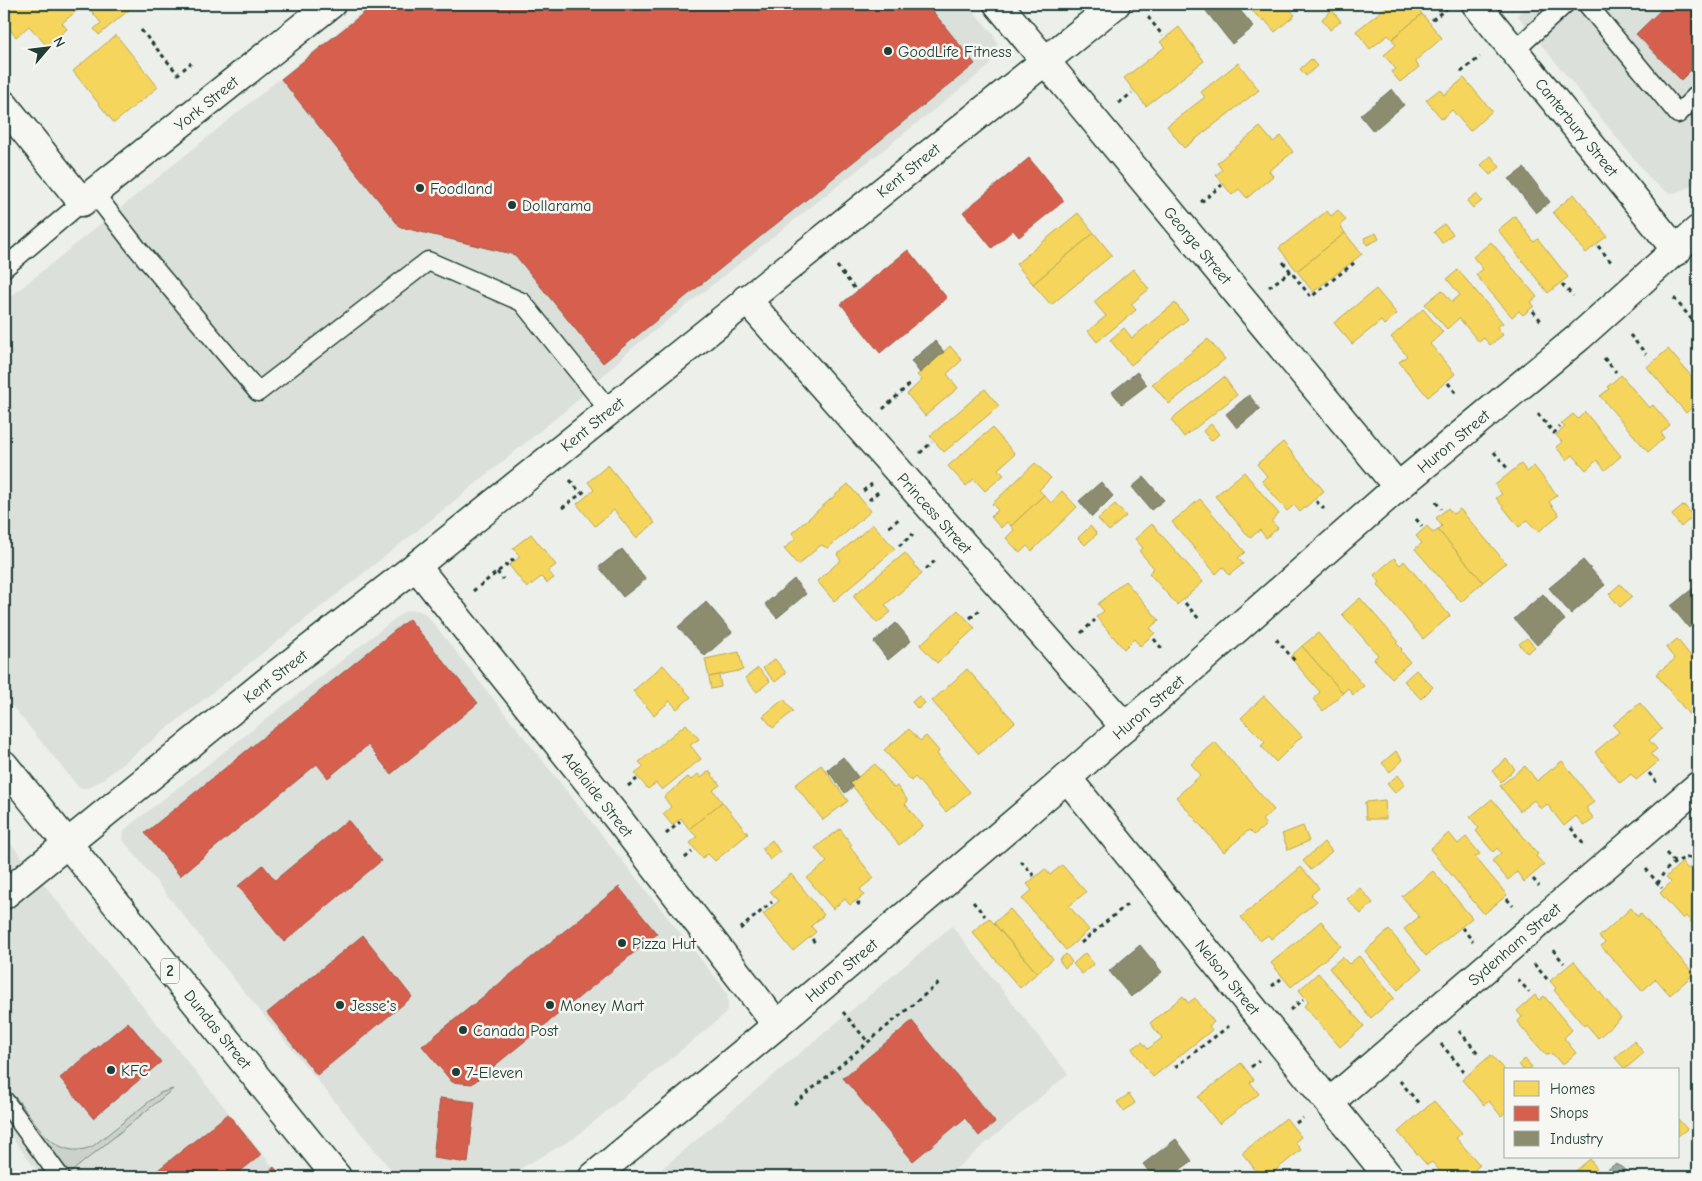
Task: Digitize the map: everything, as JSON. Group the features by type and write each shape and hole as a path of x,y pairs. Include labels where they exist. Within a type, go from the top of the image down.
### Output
{"street":[{"name":"York Street","path":"88,198 330,4"},
{"name":"George Street","path":"998,4 1398,487"},
{"name":"Kent Street","path":"4,895 269,680 416,566 746,299 1116,4"},
{"name":"Canterbury Street","path":"1476,4 1677,250"},
{"path":"8,117 88,198"},
{"name":"Huron Street","path":"592,1177 777,1025 1067,778 1398,487 1557,356 1698,230"},
{"name":"Princess Street","path":"746,299 1125,727"},
{"name":"Adelaide Street","path":"416,566 619,820 777,1025"},
{"name":"Dundas Street","path":"4,765 338,1177"},
{"name":"Nelson Street","path":"1067,778 1389,1177"},
{"name":"Sydenham Street","path":"1330,1102 1698,786"}],"lane":[{"path":"1514,51 1565,4"},
{"path":"1587,4 1678,114 1698,94"},
{"path":"4,268 88,198 155,269 258,392 428,261 522,302 609,410"},
{"path":"4,1100 60,1177"}],"path":[{"path":"1432,20 1451,4"},
{"path":"1148,17 1163,36"},
{"path":"141,30 178,74 191,63"},
{"path":"1461,72 1483,54"},
{"path":"1114,107 1132,93"},
{"path":"1196,207 1222,185"},
{"path":"1598,246 1612,263"},
{"path":"1283,262 1311,297 1354,263"},
{"path":"836,265 855,289"},
{"path":"1264,291 1290,271"},
{"path":"1562,284 1573,296"},
{"path":"1674,298 1698,327"},
{"path":"1532,311 1542,322"},
{"path":"1630,336 1646,354"},
{"path":"1604,358 1616,372"},
{"path":"876,415 912,382"},
{"path":"1448,383 1457,394"},
{"path":"1538,414 1554,433 1560,427"},
{"path":"914,458 932,442"},
{"path":"1494,452 1508,469"},
{"path":"567,475 581,493"},
{"path":"863,491 874,482"},
{"path":"562,508 586,490"},
{"path":"870,500 880,490"},
{"path":"1316,501 1324,509"},
{"path":"1436,502 1441,509"},
{"path":"889,527 903,515"},
{"path":"1416,519 1422,526"},
{"path":"899,546 917,530"},
{"path":"926,569 940,557"},
{"path":"468,595 514,558"},
{"path":"497,572 503,579"},
{"path":"1185,603 1199,619"},
{"path":"970,618 984,605"},
{"path":"1075,639 1095,620"},
{"path":"1154,639 1163,650"},
{"path":"1276,639 1296,661"},
{"path":"660,839 680,822"},
{"path":"1571,828 1585,847"},
{"path":"1658,884 1662,874 1674,862 1691,856"},
{"path":"1021,861 1034,876"},
{"path":"1645,868 1662,888"},
{"path":"1081,943 1136,897"},
{"path":"735,933 772,902"},
{"path":"857,902 862,908"},
{"path":"973,902 985,916"},
{"path":"1462,928 1474,942"},
{"path":"812,939 817,945"},
{"path":"1551,949 1564,963"},
{"path":"1528,956 1547,979"},
{"path":"1517,978 1529,992"},
{"path":"794,1104 940,982"},
{"path":"842,1012 868,1042"},
{"path":"1176,1067 1235,1021"},
{"path":"1457,1029 1478,1053"},
{"path":"1436,1037 1464,1070"},
{"path":"1394,1074 1420,1105"}],"shaded area":[{"path":"372,4 967,4 993,34 997,43 996,52 988,67 629,351 572,405 437,515 102,780 90,787 80,789 4,696 4,302"},
{"path":"1529,4 1698,4 1698,179 1688,188 1674,193 1667,192 1652,181 1517,15"},
{"path":"417,610 429,618 727,994 728,1008 725,1014 573,1139 505,1177 397,1177 238,984 123,840 124,831 130,825 405,611"},
{"path":"4,835 281,1177 42,1177 4,1127"},
{"path":"952,926 1068,1074 946,1177 652,1177"},
{"path":"173,1089 70,1173 11,1099 14,1096 40,1129 58,1145 68,1149 80,1150 93,1146 160,1093"},
{"path":"1615,1164 1627,1172 1628,1177 1598,1177"}],"building: Homes":[{"path":"4,4 77,4 80,8 62,23 67,29 47,46 29,26 16,37 4,22"},
{"path":"86,4 136,4 99,35 94,29 101,23"},
{"path":"1246,4 1285,4 1295,15 1275,32 1264,19 1262,21"},
{"path":"1351,4 1364,4 1357,10"},
{"path":"1390,4 1414,4 1422,14 1392,39 1388,35 1370,49 1356,31"},
{"path":"1332,10 1341,21 1330,30 1322,19"},
{"path":"1422,14 1442,38 1415,61 1419,67 1400,82 1391,72 1396,69 1384,55 1396,45 1392,39"},
{"path":"1179,27 1204,61 1146,106 1124,78 1165,47 1160,42"},
{"path":"116,35 158,87 114,123 73,71"},
{"path":"1311,59 1317,66 1306,76 1300,69"},
{"path":"1238,63 1259,90 1184,148 1167,126 1205,97 1201,92"},
{"path":"1464,78 1492,111 1470,131 1452,110 1442,119 1426,100 1440,89 1444,95"},
{"path":"1260,127 1273,142 1281,136 1293,152 1269,171 1273,176 1247,198 1239,189 1232,195 1216,175 1222,170 1217,163"},
{"path":"1491,156 1500,167 1490,175 1481,165"},
{"path":"1476,194 1482,201 1473,208 1467,201"},
{"path":"1574,194 1607,236 1586,253 1553,212"},
{"path":"1338,210 1346,220 1340,225 1345,233 1297,271 1279,248 1327,211 1331,216"},
{"path":"1078,213 1094,233 1033,284 1016,264"},
{"path":"1515,216 1534,242 1538,239 1568,277 1548,293 1498,230"},
{"path":"1444,224 1453,234 1442,243 1434,232"},
{"path":"1094,233 1112,255 1051,305 1033,284"},
{"path":"1345,233 1362,254 1313,292 1297,271"},
{"path":"1376,233 1379,239 1367,245 1364,238"},
{"path":"1491,242 1537,297 1531,302 1534,306 1523,315 1519,311 1512,317 1476,275 1483,269 1473,257"},
{"path":"1133,269 1149,289 1131,304 1136,310 1097,342 1088,331 1106,316 1094,302"},
{"path":"1458,270 1503,323 1497,327 1503,335 1490,345 1484,338 1479,342 1459,318 1447,329 1425,304 1442,290 1452,302 1460,295 1447,279"},
{"path":"1376,289 1397,314 1384,325 1381,321 1352,344 1334,323"},
{"path":"1175,303 1188,319 1131,365 1110,340 1124,328 1132,338"},
{"path":"1423,309 1443,332 1430,344 1455,374 1428,397 1399,362 1407,356 1391,337"},
{"path":"1208,339 1225,359 1169,404 1152,384"},
{"path":"950,346 962,360 947,374 958,388 925,416 907,394 922,380 917,375"},
{"path":"1668,349 1698,384 1698,402 1686,413 1647,367"},
{"path":"1621,375 1649,408 1653,405 1670,425 1661,433 1664,438 1648,452 1600,396"},
{"path":"1224,377 1237,395 1184,437 1172,421 1175,416"},
{"path":"985,389 999,406 944,452 930,436"},
{"path":"1585,412 1621,456 1605,470 1597,460 1586,470 1573,455 1567,460 1556,447 1562,442 1556,435 1565,427 1561,424 1573,414 1578,419"},
{"path":"1211,424 1219,434 1211,441 1203,431"},
{"path":"992,428 1015,454 998,469 1004,475 985,491 974,479 966,486 948,466"},
{"path":"1283,442 1324,491 1300,512 1294,505 1287,511 1262,481 1267,476 1257,464"},
{"path":"1035,463 1051,478 1039,490 1044,495 1011,526 1007,522 1001,528 991,517 998,510 992,504"},
{"path":"1521,464 1527,472 1534,466 1557,495 1549,502 1559,515 1538,532 1527,520 1519,527 1496,498 1502,494 1495,485"},
{"path":"608,465 655,523 636,538 614,510 595,526 577,504 594,490 588,482"},
{"path":"1244,472 1279,514 1271,521 1278,528 1266,538 1260,530 1250,538 1215,496"},
{"path":"848,484 871,511 828,548 821,545 798,565 784,549 796,538 792,533"},
{"path":"1062,491 1077,507 1032,551 1027,546 1020,553 1006,538 1014,530 1011,526 1044,495 1051,503"},
{"path":"1200,499 1245,552 1238,558 1243,564 1229,575 1223,567 1216,574 1172,522"},
{"path":"1115,504 1126,516 1109,531 1098,519"},
{"path":"1684,505 1693,516 1681,527 1672,515"},
{"path":"1448,508 1453,514 1460,509 1506,563 1483,582 1438,530 1442,526 1436,518"},
{"path":"1698,523 1698,538 1697,539 1690,530"},
{"path":"873,524 895,549 834,601 817,581 841,560 837,555"},
{"path":"1152,524 1203,582 1177,605 1149,573 1154,568 1139,551 1143,548 1135,539"},
{"path":"1090,526 1097,534 1085,545 1078,538"},
{"path":"1427,526 1433,533 1438,530 1483,582 1461,602 1415,549 1422,543 1416,536"},
{"path":"531,534 556,565 548,571 554,578 547,583 541,577 527,588 509,565 520,557 513,548"},
{"path":"905,553 922,574 885,605 891,612 877,623 853,596"},
{"path":"1394,558 1400,565 1404,561 1450,616 1423,639 1378,585 1380,582 1374,575"},
{"path":"1125,581 1159,620 1150,628 1155,633 1140,646 1134,639 1124,649 1096,617 1104,611 1098,604"},
{"path":"1620,584 1632,597 1620,607 1609,594"},
{"path":"1360,598 1398,641 1396,643 1410,662 1392,678 1374,659 1378,655 1342,614"},
{"path":"958,610 975,628 937,663 920,645"},
{"path":"1318,633 1364,686 1353,695 1348,688 1343,693 1302,646"},
{"path":"1527,638 1535,647 1527,653 1519,644"},
{"path":"1677,639 1698,665 1698,711 1691,717 1656,674 1675,659 1666,648"},
{"path":"1302,646 1343,693 1323,711 1313,699 1320,692 1290,657"},
{"path":"739,652 743,670 709,677 705,659"},
{"path":"775,659 786,673 775,682 763,668"},
{"path":"663,665 691,697 677,709 670,701 654,715 633,691"},
{"path":"758,668 770,681 757,692 745,678"},
{"path":"967,669 1015,722 979,754 932,701"},
{"path":"1416,670 1433,687 1421,699 1404,681"},
{"path":"719,675 721,687 711,689 709,677"},
{"path":"919,696 925,703 918,709 912,702"},
{"path":"1264,696 1302,736 1276,762 1261,746 1265,742 1241,718"},
{"path":"784,699 793,711 773,728 763,716"},
{"path":"1640,703 1662,729 1649,740 1657,749 1651,754 1658,762 1636,780 1631,774 1620,783 1595,752 1619,732 1613,725"},
{"path":"686,724 699,739 690,745 701,759 662,790 656,783 648,789 635,774 644,767 639,762"},
{"path":"909,729 920,741 926,736 939,751 937,754 970,792 946,812 915,777 911,781 884,750"},
{"path":"1215,742 1274,810 1262,820 1266,825 1254,835 1249,830 1224,852 1176,797 1201,775 1191,764"},
{"path":"1396,751 1403,760 1390,772 1382,763"},
{"path":"1506,759 1515,769 1501,782 1492,771"},
{"path":"1562,761 1594,802 1586,808 1594,819 1584,826 1576,816 1564,826 1547,804 1541,809 1534,800 1520,811 1500,786 1525,766 1537,781"},
{"path":"875,764 894,788 897,786 908,801 905,804 923,826 899,845 850,783"},
{"path":"821,765 848,801 823,820 795,785"},
{"path":"709,771 720,785 713,790 722,802 689,829 681,818 672,825 663,814 671,807 664,797 688,777 691,780 698,774 701,778"},
{"path":"1398,775 1405,784 1395,793 1387,784"},
{"path":"1492,799 1538,854 1536,856 1544,865 1524,882 1517,872 1508,880 1492,861 1501,853 1497,848 1493,852 1476,831 1479,828 1470,817"},
{"path":"1385,800 1386,819 1366,819 1365,802"},
{"path":"722,802 748,834 715,861 708,854 702,858 690,843 697,837 689,829"},
{"path":"1303,826 1309,841 1288,850 1282,834"},
{"path":"840,829 852,845 850,847 874,878 860,889 864,895 850,905 845,899 833,909 807,878 827,862 815,848"},
{"path":"1449,833 1458,844 1466,837 1480,854 1475,857 1507,895 1484,914 1430,849"},
{"path":"772,840 780,852 770,860 762,848"},
{"path":"1324,842 1332,851 1311,870 1303,861"},
{"path":"1697,861 1698,930 1686,916 1683,919 1660,893 1671,882 1666,877 1682,862 1688,869"},
{"path":"1062,865 1086,892 1069,906 1089,930 1066,950 1022,899 1032,890 1027,884 1045,869 1050,875"},
{"path":"1301,867 1319,888 1311,895 1317,901 1271,939 1268,935 1260,941 1241,917"},
{"path":"1433,871 1472,918 1426,956 1404,929 1419,917 1402,896"},
{"path":"791,874 824,915 811,926 816,932 793,951 763,914 779,901 770,891"},
{"path":"1360,888 1373,903 1361,914 1347,899"},
{"path":"1631,908 1638,917 1640,913 1694,974 1670,995 1656,979 1642,991 1601,946 1605,942 1599,937"},
{"path":"1010,909 1053,959 1037,973 994,923"},
{"path":"989,918 1037,973 1020,988 972,932"},
{"path":"1321,921 1341,946 1291,987 1271,963"},
{"path":"1389,930 1422,969 1398,990 1365,951"},
{"path":"1085,953 1094,964 1082,974 1073,964"},
{"path":"1066,954 1072,962 1065,968 1059,960"},
{"path":"1359,956 1394,998 1371,1018 1329,968 1342,957 1349,964"},
{"path":"1574,961 1621,1018 1598,1038 1586,1024 1584,1026 1554,990 1556,988 1550,981"},
{"path":"1318,973 1364,1026 1340,1047 1304,1006 1309,1002 1299,990"},
{"path":"1535,995 1539,1000 1544,996 1572,1030 1564,1038 1576,1053 1562,1065 1553,1054 1546,1055 1517,1022 1522,1017 1517,1011"},
{"path":"1183,996 1188,1003 1195,998 1214,1022 1209,1026 1212,1030 1153,1077 1132,1049 1142,1042 1148,1049 1162,1038 1150,1023"},
{"path":"1634,1041 1644,1053 1626,1068 1615,1058"},
{"path":"1491,1055 1504,1070 1504,1114 1501,1116 1489,1101 1484,1105 1462,1080"},
{"path":"1525,1059 1532,1067 1522,1068 1519,1064"},
{"path":"1241,1063 1254,1080 1250,1082 1259,1094 1219,1124 1198,1097"},
{"path":"1129,1094 1135,1103 1124,1111 1117,1102"},
{"path":"1434,1101 1462,1133 1456,1138 1480,1165 1467,1177 1445,1177 1432,1162 1427,1165 1398,1132"},
{"path":"1286,1118 1301,1137 1295,1142 1301,1150 1267,1177 1261,1177 1242,1153"},
{"path":"1680,1121 1687,1129 1680,1134"},
{"path":"1590,1159 1597,1169 1587,1177 1573,1177 1571,1175"}],"building: Shops":[{"path":"375,4 927,4 975,64 603,363 515,255 400,227 281,79"},
{"path":"1667,4 1698,4 1698,63 1681,80 1636,34"},
{"path":"1029,158 1064,201 1019,237 1013,230 992,248 963,212"},
{"path":"908,250 947,298 880,353 841,304"},
{"path":"409,619 478,703 391,774 368,745 328,778 317,764 180,876 145,833"},
{"path":"348,820 381,861 284,942 238,886 263,865 275,880"},
{"path":"619,887 657,934 472,1084 452,1082 422,1046"},
{"name":"Jesse's","path":"363,935 412,997 317,1075 267,1013"},
{"path":"912,1021 995,1122 979,1136 965,1118 913,1161 843,1078"},
{"name":"KFC","path":"128,1022 161,1062 93,1118 60,1078"},
{"name":"7-Eleven","path":"440,1098 475,1102 468,1163 433,1158"},
{"path":"228,1114 261,1155 233,1177 149,1177"},
{"path":"274,1167 283,1177 262,1177"}],"building: Industry":[{"path":"1215,4 1235,4 1254,27 1232,44 1206,11"},
{"path":"1392,89 1404,105 1373,131 1360,115"},
{"path":"1524,168 1550,202 1536,213 1509,179"},
{"path":"935,341 944,352 920,373 911,361"},
{"path":"1137,372 1147,385 1122,404 1112,392"},
{"path":"1249,395 1260,409 1237,428 1226,414"},
{"path":"1144,477 1164,500 1151,510 1132,487"},
{"path":"1101,482 1113,496 1092,517 1079,501"},
{"path":"622,549 646,579 623,597 599,567"},
{"path":"1583,560 1605,585 1571,614 1549,588"},
{"path":"794,579 806,594 777,618 765,604"},
{"path":"1697,585 1698,620 1689,628 1671,606"},
{"path":"1543,594 1565,620 1537,645 1514,619"},
{"path":"706,602 732,632 705,656 678,627"},
{"path":"896,623 911,641 888,660 874,642"},
{"path":"843,757 858,777 850,783 853,787 845,793 827,770"},
{"path":"1140,945 1162,972 1131,997 1109,971"},
{"path":"1176,1139 1192,1161 1170,1177 1153,1177 1143,1164"}],"place":[{"name":"GoodLife Fitness","path":"888,51"},
{"name":"Foodland","path":"420,188"},
{"name":"Dollarama","path":"512,205"},
{"name":"Pizza Hut","path":"622,943"},
{"name":"Jesse's","path":"340,1005"},
{"name":"Money Mart","path":"550,1005"},
{"name":"Canada Post","path":"463,1030"},
{"name":"KFC","path":"111,1070"},
{"name":"7-Eleven","path":"456,1072"}]}
